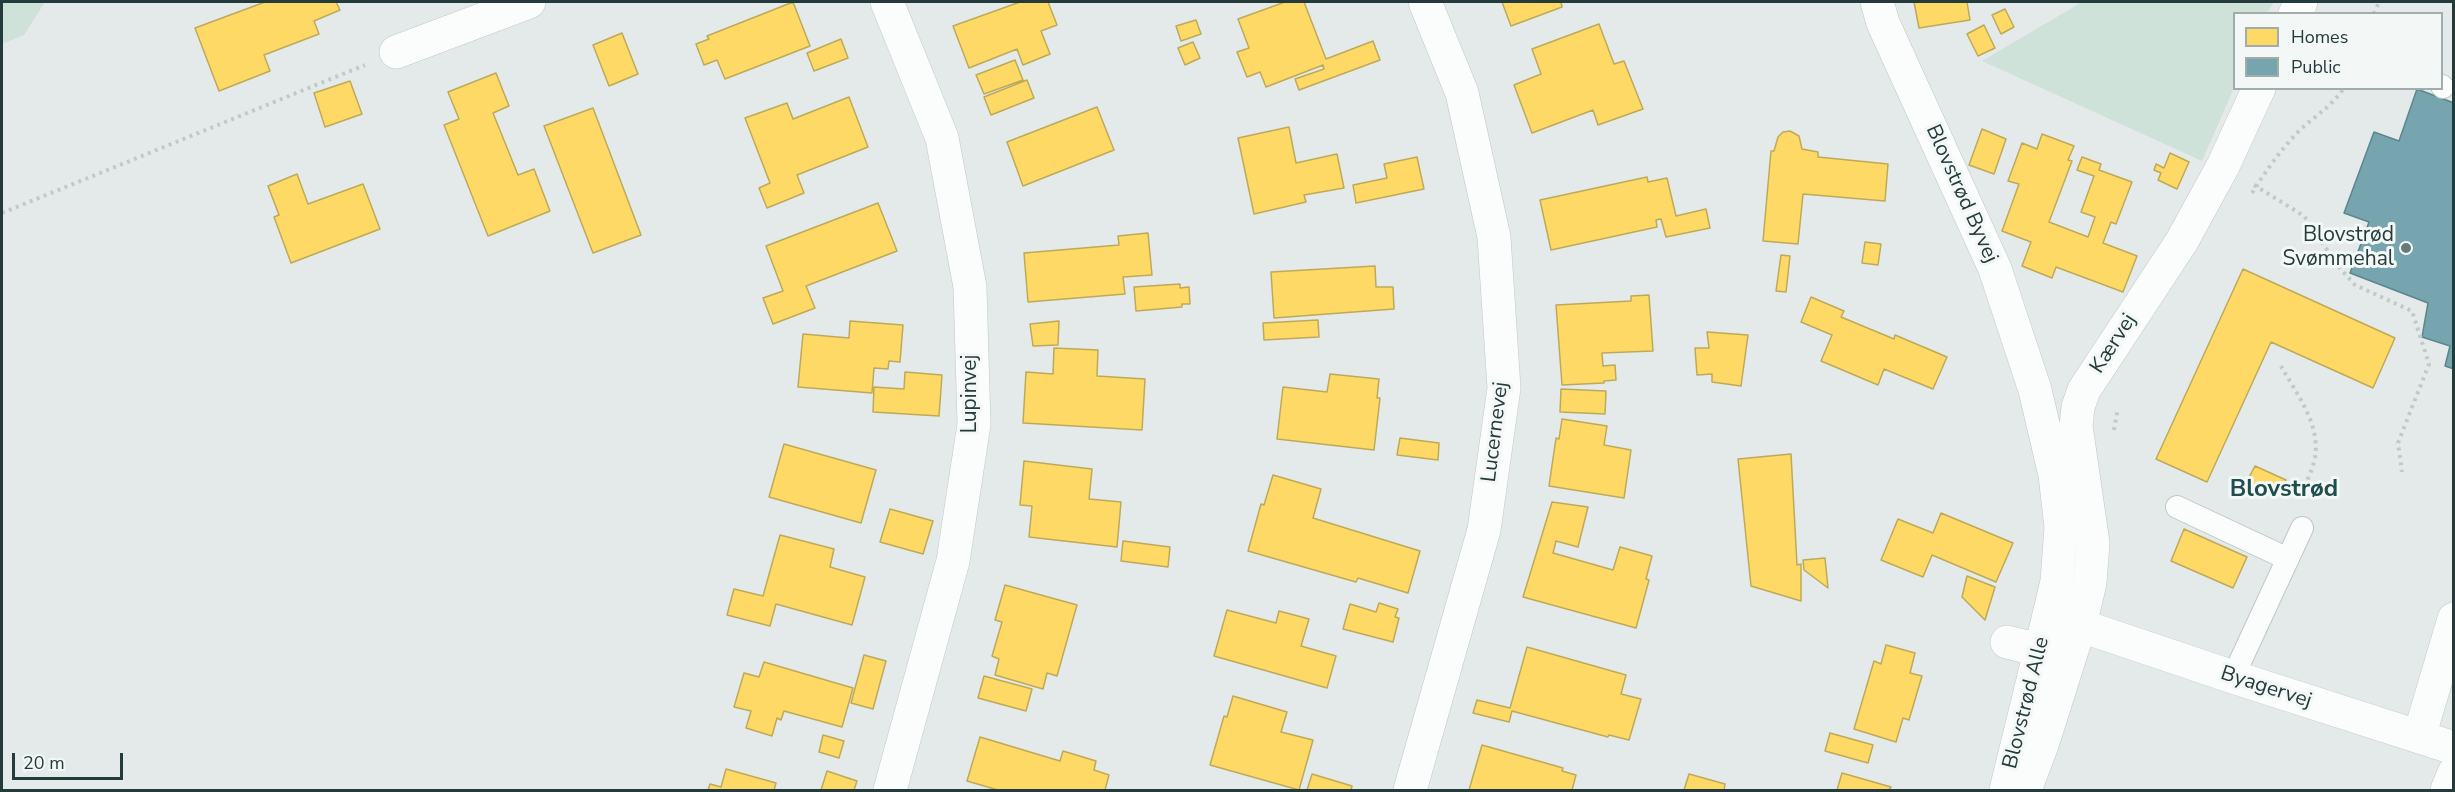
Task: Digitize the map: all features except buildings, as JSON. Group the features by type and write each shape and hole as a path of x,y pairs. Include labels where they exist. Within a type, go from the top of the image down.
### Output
{"street":[{"path":"396,52 467,13 529,2"},
{"name":"Lupinvej","path":"887,2 942,138 970,287 974,424 953,561 890,790"},
{"name":"Lucernevej","path":"1410,790 1484,530 1504,388 1494,237 1462,93 1425,2"},
{"name":"Blovstrød Byvej","path":"1876,2 1883,23 1995,269 2035,390 2055,475 2061,527 2056,581 2049,615"},
{"name":"Kærvej","path":"2080,625 2090,583 2093,543 2076,426 2078,407 2084,390 2182,241 2223,166 2258,90"},
{"path":"2035,390 2084,390"},
{"name":"Byagervej","path":"2049,615 2454,748"},
{"name":"Blovstrød Alle","path":"2006,790 2049,615"},
{"path":"2419,737 2454,619"},
{"path":"2007,642 2039,650 2080,625"},
{"name":"Blovstrød Alle","path":"2025,790 2042,745 2080,625"},
{"path":"2447,790 2454,773"}],"lane":[{"path":"2177,507 2288,559"},
{"path":"2233,677 2302,528"}],"path":[{"path":"2,213 396,52"},
{"path":"2250,196 2283,147 2302,128 2332,105 2343,90"},
{"path":"2256,186 2304,216 2338,266 2355,285 2412,311 2429,364 2398,442 2402,472"},
{"path":"2281,366 2311,420 2316,442 2314,462 2295,509 2302,528"},
{"path":"2114,434 2118,407"}],"green space":[{"path":"2,2 45,2 24,35 2,44"},
{"path":"2082,2 2274,2 2268,12 2233,12 2233,90 2202,161 1982,61"}],"place":[{"name":"Blovstrød Svømmehal","path":"2406,248"}],"district":[{"name":"Blovstrød","path":"2284,490"}]}
